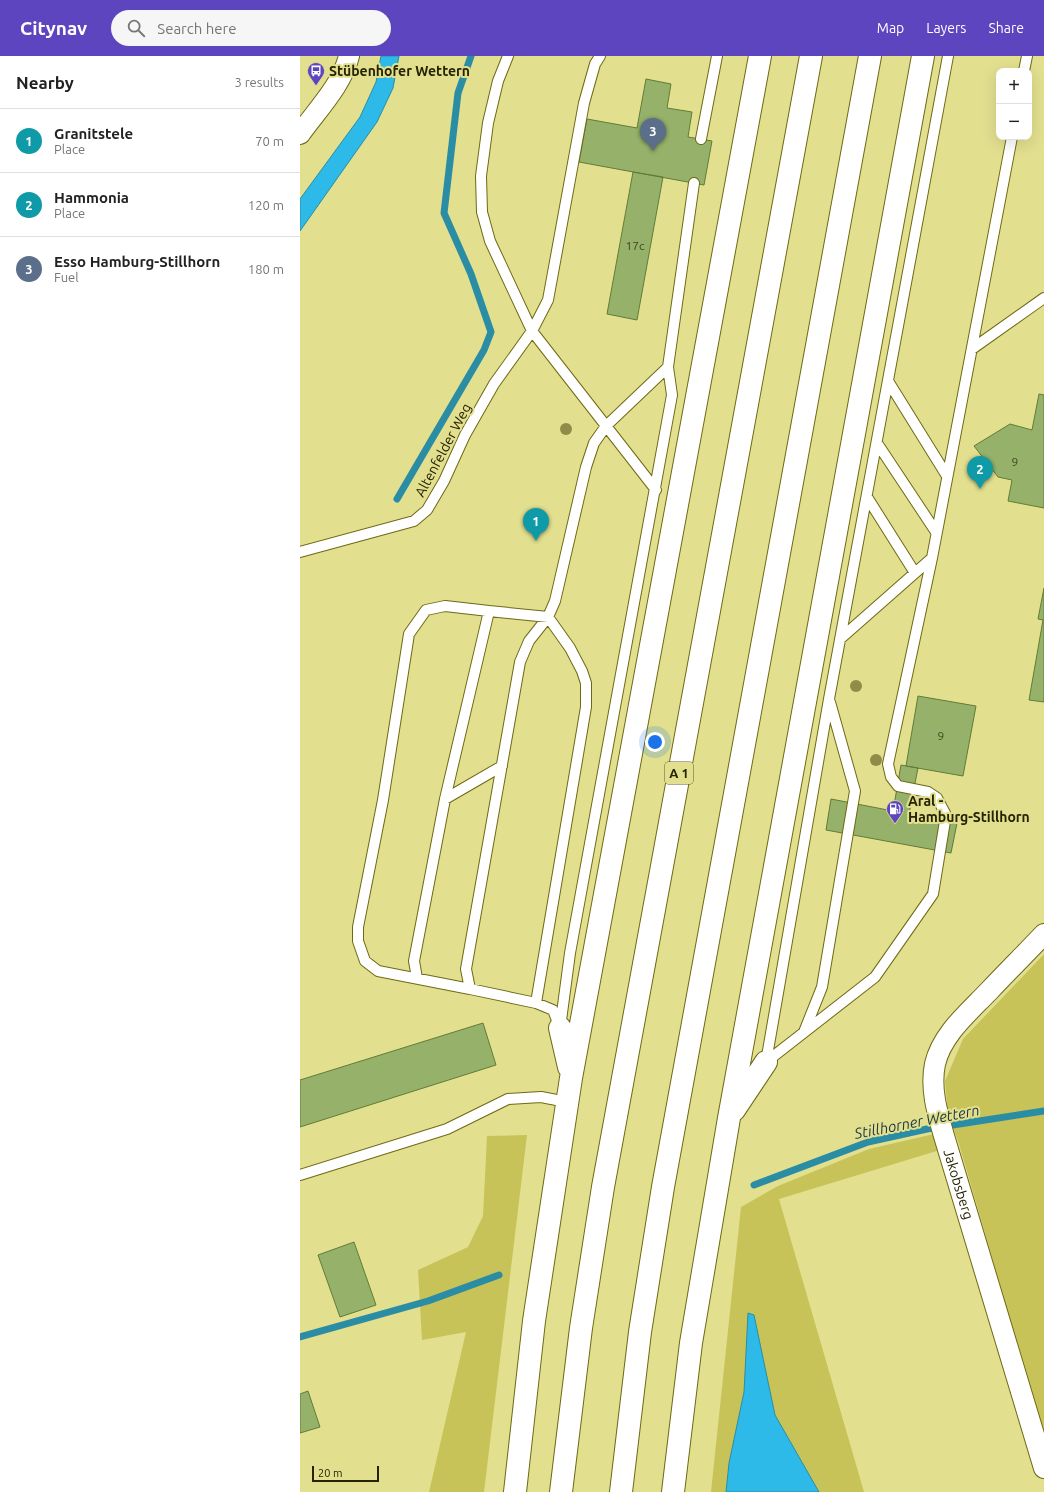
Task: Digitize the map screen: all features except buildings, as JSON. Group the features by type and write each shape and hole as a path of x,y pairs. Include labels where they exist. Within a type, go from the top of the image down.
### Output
{"highway":[{"path":"515,1492 534,1322 571,1078 760,56"},
{"name":"A 1","path":"561,1492 581,1328 603,1187 811,56"},
{"path":"621,1492 640,1332 663,1187 870,56"},
{"path":"673,1492 691,1343 729,1118 923,56"},
{"path":"560,1028 571,1078"},
{"path":"729,1118 766,1062"}],"street":[{"path":"300,134 338,81 345,69 349,56"},
{"name":"Jakobsberg","path":"1044,934 953,1029 944,1042 935,1065 934,1086 936,1109 1044,1468"}],"lane":[{"path":"508,56 498,81 488,123 481,176 482,212 490,241 532,331 656,490"},
{"name":"Altenfelder Weg","path":"300,552 414,521 427,510 444,482 465,435 494,384 532,331 548,300 584,103 595,64 600,56"},
{"path":"701,139 717,56"},
{"path":"766,1062 829,699 948,56"},
{"path":"1025,68 1027,56"},
{"path":"766,1062 875,977 933,894 946,815 937,798 928,792 898,786 891,777 888,764 932,558 1011,140"},
{"path":"560,1028 570,953 656,490 672,395 668,367 694,183"},
{"path":"972,349 1044,298"},
{"path":"470,988 466,969 520,662 529,641 548,617 555,601 586,467 594,444 606,426 668,367"},
{"path":"888,381 947,476"},
{"path":"877,443 936,532"},
{"path":"867,497 915,573"},
{"path":"840,639 932,558"},
{"path":"536,1003 586,707 586,683 570,648 548,617 445,606 426,610 409,634 383,800 358,927 358,941 364,961 378,971 470,988 536,1003 553,1010 560,1028"},
{"path":"417,978 414,961 445,799 488,611"},
{"path":"804,1032 822,987 855,791 829,699"},
{"path":"445,799 502,766"},
{"path":"300,1175 447,1129 508,1100 541,1098 567,1102"}],"shaded area":[{"path":"1044,954 1044,1436 959,1144 948,1114 945,1081 963,1039"},
{"path":"934,1134 940,1150 779,1199 864,1492 711,1492 741,1207 778,1186 869,1149"},
{"path":"527,1135 484,1492 429,1492 466,1332 422,1340 418,1270 468,1247 483,1216 487,1136"}],"water":[{"path":"381,56 399,56 393,88 377,122 300,231 300,199 360,117 376,82"},
{"path":"748,1313 754,1315 775,1415 819,1492 726,1492 729,1463 744,1392"}],"waterway":[{"path":"397,499 484,350 491,332 471,274 444,213 458,93 471,56"},
{"name":"Stillhorner Wettern","path":"754,1185 868,1142 927,1129 1044,1111"},
{"path":"300,1337 428,1301 499,1275"}],"place":[{"name":"Stübenhofer Wettern","path":"316,86"},
{"name":"Esso Hamburg-Stillhorn","path":"653,151"},
{"name":"Hammonia","path":"980,489"},
{"name":"Granitstele","path":"536,541"},
{"name":"Aral - Hamburg-Stillhorn","path":"895,824"}]}
